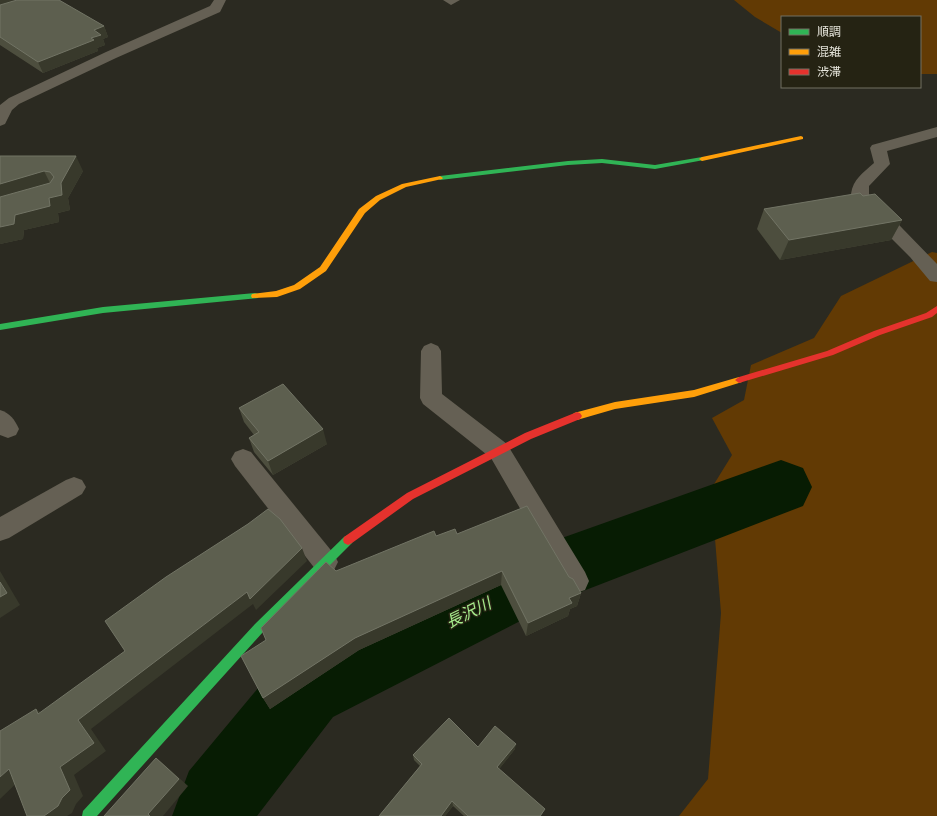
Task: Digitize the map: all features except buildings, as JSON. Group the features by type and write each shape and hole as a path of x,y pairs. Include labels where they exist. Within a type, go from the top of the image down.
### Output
{"street":[{"path":"0,121 5,108 14,101 111,55 215,9 220,0"},
{"path":"937,132 878,148 882,164 861,185 860,194 866,203 917,253 937,276"},
{"path":"0,327 103,310 277,294 297,287 322,269 362,211 378,198 404,185 440,178 588,162 608,162 655,167 672,165 801,138"},
{"path":"88,816 260,628 342,544 410,496 528,436 595,409 635,401 680,396 767,373 830,353 877,333 929,315 937,308"},
{"path":"431,351 431,398 499,451 576,582"},
{"path":"243,459 325,562"},
{"path":"0,530 74,487"}],"lane":[{"path":"446,0 451,3 457,0"}],"shaded area":[{"path":"734,0 937,0 937,74 921,74 921,16 781,16 781,32 755,17"},
{"path":"932,252 937,253 937,816 679,816 708,779 721,613 711,489 732,455 712,418 744,400 751,365 814,338 841,296"}],"waterway":[{"name":"長沢川","path":"213,816 218,800 306,690 541,576 781,487"}],"traffic: fast":[{"path":"440,178 568,163 602,161 655,167 702,159"},
{"path":"0,327 103,310 255,296"},
{"path":"88,816 259,628 348,540"}],"traffic: slow":[{"path":"702,159 801,138"},
{"path":"255,296 277,294 297,287 323,269 362,211 378,198 404,185 440,178"},
{"path":"577,416 602,408 694,393 739,380"}],"traffic: jam":[{"path":"739,380 830,353 877,333 929,315 937,309"},
{"path":"348,540 410,496 528,436 577,416"}]}
